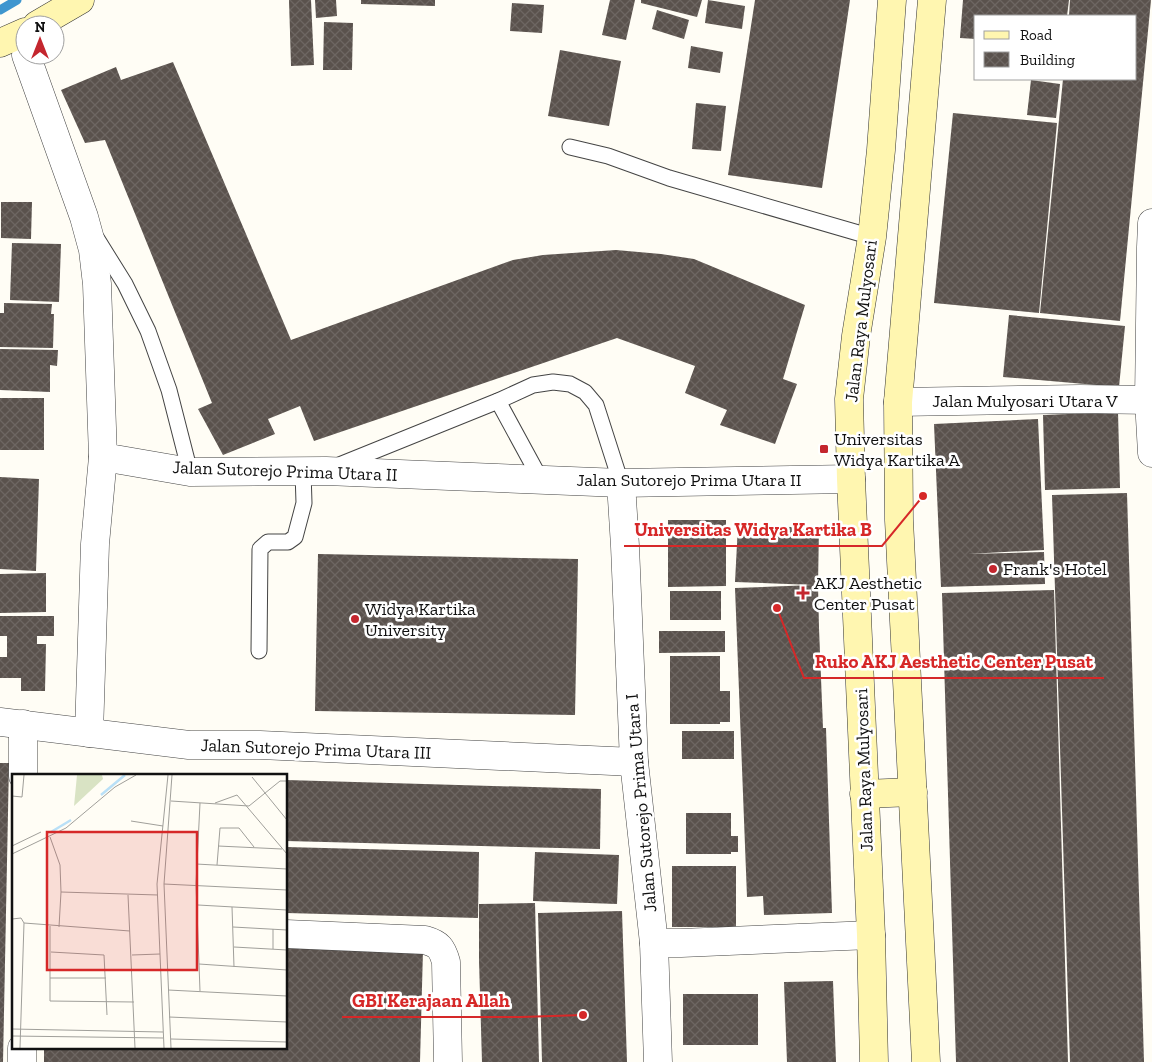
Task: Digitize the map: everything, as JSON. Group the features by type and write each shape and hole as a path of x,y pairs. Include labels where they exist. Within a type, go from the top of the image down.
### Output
{"main road":[{"path":"58,15 80,0"},
{"name":"Jalan Raya Mulyosari","path":"874,1062 849,399 856,336 872,237 892,0"},
{"path":"926,1062 899,520 898,402 932,0"},
{"path":"887,73 925,78"},
{"path":"864,794 913,792"}],"street":[{"path":"31,65 84,216 93,250 96,276 103,457 95,544 89,733"},
{"path":"1152,239 1150,400 1152,453"},
{"name":"Jalan Mulyosari Utara V","path":"898,402 1080,399 1150,400"},
{"name":"Jalan Sutorejo Prima Utara II","path":"103,457 190,472 315,471 622,483 851,479"},
{"name":"Jalan Sutorejo Prima Utara I","path":"622,483 634,762 654,943 658,1062"},
{"path":"11,723 23,774"},
{"name":"Jalan Sutorejo Prima Utara III","path":"11,723 189,745 270,746 634,762"},
{"path":"288,934 426,940 440,947 446,962 448,1062"},
{"path":"654,943 870,935"}],"lane":[{"path":"570,147 608,156 669,178 872,237"},
{"path":"84,216 125,284 148,331 169,390 190,472"},
{"path":"259,651 260,549 268,542 288,542 295,537 304,502 315,471 498,401 533,385 553,382 570,384 585,392 596,405 622,483"},
{"path":"498,401 541,480"}],"building":[{"path":"289,0 311,0 314,65 291,66"},
{"path":"315,0 336,0 337,16 316,18"},
{"path":"361,0 435,0 435,6 361,4"},
{"path":"610,0 635,0 626,40 602,35"},
{"path":"641,0 702,0 697,17 641,3"},
{"path":"708,0 745,6 742,29 705,23"},
{"path":"755,0 850,0 822,188 728,175"},
{"path":"963,0 1069,0 1067,15 974,15 974,39 960,38"},
{"path":"1070,0 1151,0 1120,321 1040,313 1063,80 1137,80 1137,15 1069,15"},
{"path":"512,3 544,5 542,33 510,31"},
{"path":"657,10 689,20 684,39 652,29"},
{"path":"324,22 353,23 352,70 323,70"},
{"path":"691,46 723,52 720,73 688,68"},
{"path":"560,50 621,61 609,126 548,116"},
{"path":"173,62 291,340 513,260 543,255 616,250 694,259 805,305 783,379 797,384 775,444 720,425 727,410 685,393 695,366 617,338 314,441 300,406 268,419 275,434 223,455 198,409 212,403 105,140 85,143 61,90 116,67 121,80"},
{"path":"1031,80 1060,84 1056,118 1027,115"},
{"path":"696,103 726,106 721,151 692,149"},
{"path":"953,113 1057,123 1039,313 934,303"},
{"path":"1,202 32,202 31,239 1,238"},
{"path":"12,243 61,244 59,302 10,300"},
{"path":"4,303 52,304 51,314 54,314 53,348 0,347 0,313 4,313"},
{"path":"1009,315 1125,326 1119,387 1003,377"},
{"path":"0,349 58,350 57,366 50,365 50,392 0,390"},
{"path":"0,398 44,398 44,450 0,450"},
{"path":"1118,412 1120,488 1045,490 1043,415"},
{"path":"1038,419 1044,550 968,554 1044,552 1045,584 941,587 934,424"},
{"path":"0,477 39,479 36,571 0,569"},
{"path":"1127,493 1144,1062 1070,1062 1052,495"},
{"path":"668,520 726,520 726,586 668,587"},
{"path":"738,525 819,528 819,628 823,728 826,728 832,913 764,915 763,896 747,897 735,588 813,585 735,582"},
{"path":"318,554 578,559 575,715 315,711"},
{"path":"46,573 46,612 0,613 0,574"},
{"path":"1054,590 1068,1062 956,1062 942,593"},
{"path":"670,591 721,591 721,620 670,620"},
{"path":"0,616 54,616 54,636 37,636 37,644 46,644 45,691 21,691 21,678 0,678 0,657 7,657 7,636 0,636"},
{"path":"659,631 725,631 725,652 659,653"},
{"path":"670,656 720,656 720,691 730,691 730,722 720,722 720,724 670,724"},
{"path":"682,731 734,731 734,759 682,759"},
{"path":"0,763 9,763 3,1062 0,1062"},
{"path":"288,780 601,789 600,849 288,841"},
{"path":"686,813 731,813 731,836 738,836 738,852 731,852 731,854 686,854"},
{"path":"288,847 479,852 478,918 288,913"},
{"path":"535,852 619,855 617,904 533,901"},
{"path":"672,866 736,866 736,927 672,927"},
{"path":"535,903 539,1062 482,1062 479,904"},
{"path":"622,911 627,1062 542,1062 538,913"},
{"path":"288,947 423,950 420,1062 44,1062 44,1050 288,1050"},
{"path":"833,981 836,1062 787,1062 784,982"},
{"path":"683,994 758,994 758,1045 683,1045"}],"waterway":[{"path":"0,10 17,0"}],"place":[{"name":"Universitas Widya Kartika A","path":"824,449"},
{"name":"Universitas Widya Kartika B","path":"923,496"},
{"name":"Frank's Hotel","path":"993,569"},
{"name":"AKJ Aesthetic Center Pusat","path":"803,593"},
{"name":"Ruko AKJ Aesthetic Center Pusat","path":"777,608"},
{"name":"Widya Kartika University","path":"355,619"},
{"name":"GBI Kerajaan Allah","path":"583,1015"}]}
